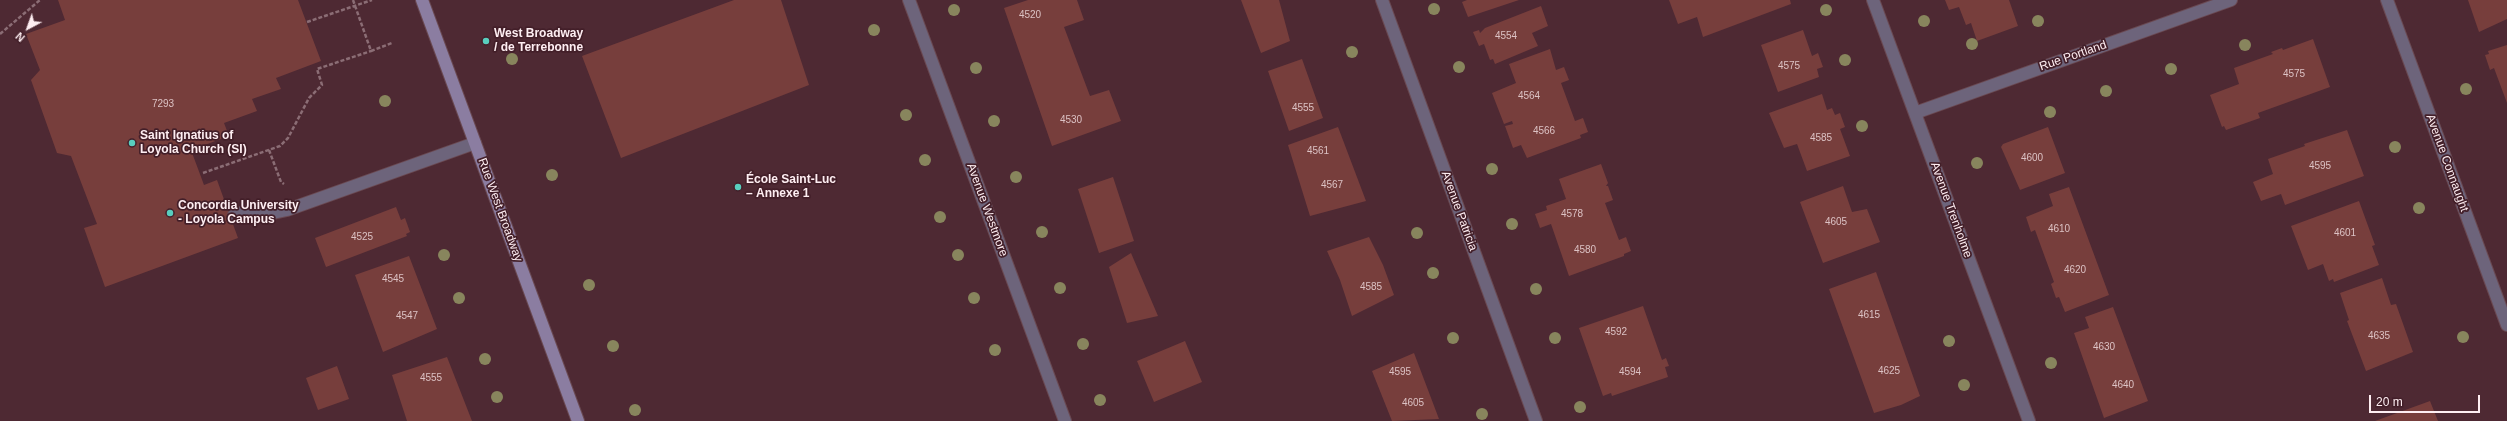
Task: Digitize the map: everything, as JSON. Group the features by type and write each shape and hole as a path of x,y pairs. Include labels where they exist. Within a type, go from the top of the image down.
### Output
{"street":[{"name":"Rue West Broadway","path":"422,0 578,421"},
{"name":"Avenue Westmore","path":"909,0 1065,421"},
{"name":"Avenue Patricia","path":"1382,0 1536,421"},
{"name":"Avenue Trenholme","path":"1873,0 2029,421"},
{"name":"Rue Portland","path":"1915,113 2231,0"},
{"name":"Avenue Connaught","path":"2387,0 2507,325"},
{"path":"234,215 255,209 272,212 287,210 475,143"}],"path":[{"path":"0,34 40,0"},
{"path":"353,0 371,51"},
{"path":"307,22 372,0"},
{"path":"203,173 280,146 288,138 309,98 322,85 317,69 392,43"},
{"path":"269,150 281,182 290,187"}],"building":[{"name":"Saint Ignatius of Loyola Church (SI)","path":"58,0 298,0 321,61 276,78 281,89 252,99 257,111 224,123 229,136 191,150 204,185 217,180 238,238 105,287 84,228 97,224 71,156 57,153 31,80 40,70 26,34 65,20"},
{"path":"734,0 781,0 809,85 621,158 582,56"},
{"path":"1028,0 1077,0 1084,20 1064,27 1090,96 1109,90 1121,121 1052,146 1004,8"},
{"path":"1241,0 1279,0 1290,41 1261,53"},
{"path":"1467,0 1519,0 1468,17 1462,2"},
{"path":"1669,0 1790,0 1791,4 1703,37 1697,17 1678,24"},
{"path":"1945,0 2009,0 2018,26 1977,41 1971,23 1966,25 1959,7 1949,10"},
{"path":"2468,0 2507,0 2507,19 2479,32"},
{"path":"1541,6 1548,26 1532,33 1538,46 1495,64 1493,59 1490,60 1484,44 1479,46 1473,32 1479,30 1480,33 1485,28"},
{"path":"1803,30 1812,56 1818,53 1823,67 1817,69 1819,77 1778,92 1761,45"},
{"path":"2313,39 2330,87 2258,113 2260,118 2226,130 2224,126 2222,127 2210,95 2239,84 2234,68 2273,54 2271,52 2282,48 2283,50"},
{"path":"2507,45 2507,103 2494,68 2490,70 2485,55 2489,54 2488,51"},
{"path":"1550,49 1556,70 1564,67 1569,80 1561,83 1575,121 1583,118 1588,132 1580,135 1581,138 1527,158 1521,145 1513,148 1505,126 1513,124 1512,121 1504,124 1492,93 1516,83 1509,64"},
{"path":"1302,59 1323,118 1289,131 1268,71"},
{"path":"1822,94 1827,110 1832,108 1835,115 1840,113 1845,127 1840,129 1850,156 1807,171 1797,144 1784,148 1769,113"},
{"path":"1338,127 1366,201 1310,216 1288,145"},
{"path":"2048,127 2065,173 2020,190 2001,147 2003,144"},
{"path":"2347,130 2364,176 2285,205 2281,194 2261,201 2253,182 2273,174 2268,159 2305,146 2304,144"},
{"path":"1601,164 1608,183 1606,186 1608,186 1613,200 1605,203 1619,240 1626,237 1631,251 1624,254 1624,256 1569,276 1551,224 1540,228 1535,214 1547,210 1546,206 1566,199 1559,179"},
{"path":"1113,177 1134,241 1099,253 1078,189"},
{"path":"1843,186 1852,212 1867,209 1880,242 1823,263 1800,202"},
{"path":"2069,187 2109,295 2065,312 2059,297 2056,298 2051,284 2054,282 2035,230 2031,232 2026,217 2053,206 2049,194"},
{"path":"2359,201 2375,245 2372,246 2379,265 2334,282 2333,279 2329,281 2323,264 2308,270 2291,226"},
{"path":"396,207 401,220 405,218 410,232 406,234 407,236 326,267 315,238"},
{"path":"1369,237 1383,265 1394,295 1352,316 1340,280 1327,251"},
{"path":"1131,253 1158,316 1127,323 1109,267"},
{"path":"409,256 437,329 383,352 355,275"},
{"path":"1876,272 1920,396 1901,405 1874,413 1829,289"},
{"path":"2382,278 2391,305 2396,304 2413,352 2366,371 2347,321 2349,320 2340,293"},
{"path":"1643,306 1662,360 1666,358 1669,366 1665,367 1668,377 1612,396 1611,393 1603,396 1579,328"},
{"path":"2113,307 2148,401 2104,418 2074,333 2089,328 2085,317"},
{"path":"1185,341 1202,382 1154,402 1137,361"},
{"path":"1414,353 1439,419 1392,421 1372,371"},
{"path":"447,357 472,421 407,421 392,375"},
{"path":"337,366 349,399 318,410 306,378"},
{"path":"2430,401 2438,421 2375,421"}],"place":[{"name":"West Broadway / de Terrebonne","path":"486,41"},
{"name":"Saint Ignatius of Loyola Church (SI)","path":"132,143"},
{"name":"École Saint-Luc – Annexe 1","path":"738,187"},
{"name":"Concordia University - Loyola Campus","path":"170,213"}]}
